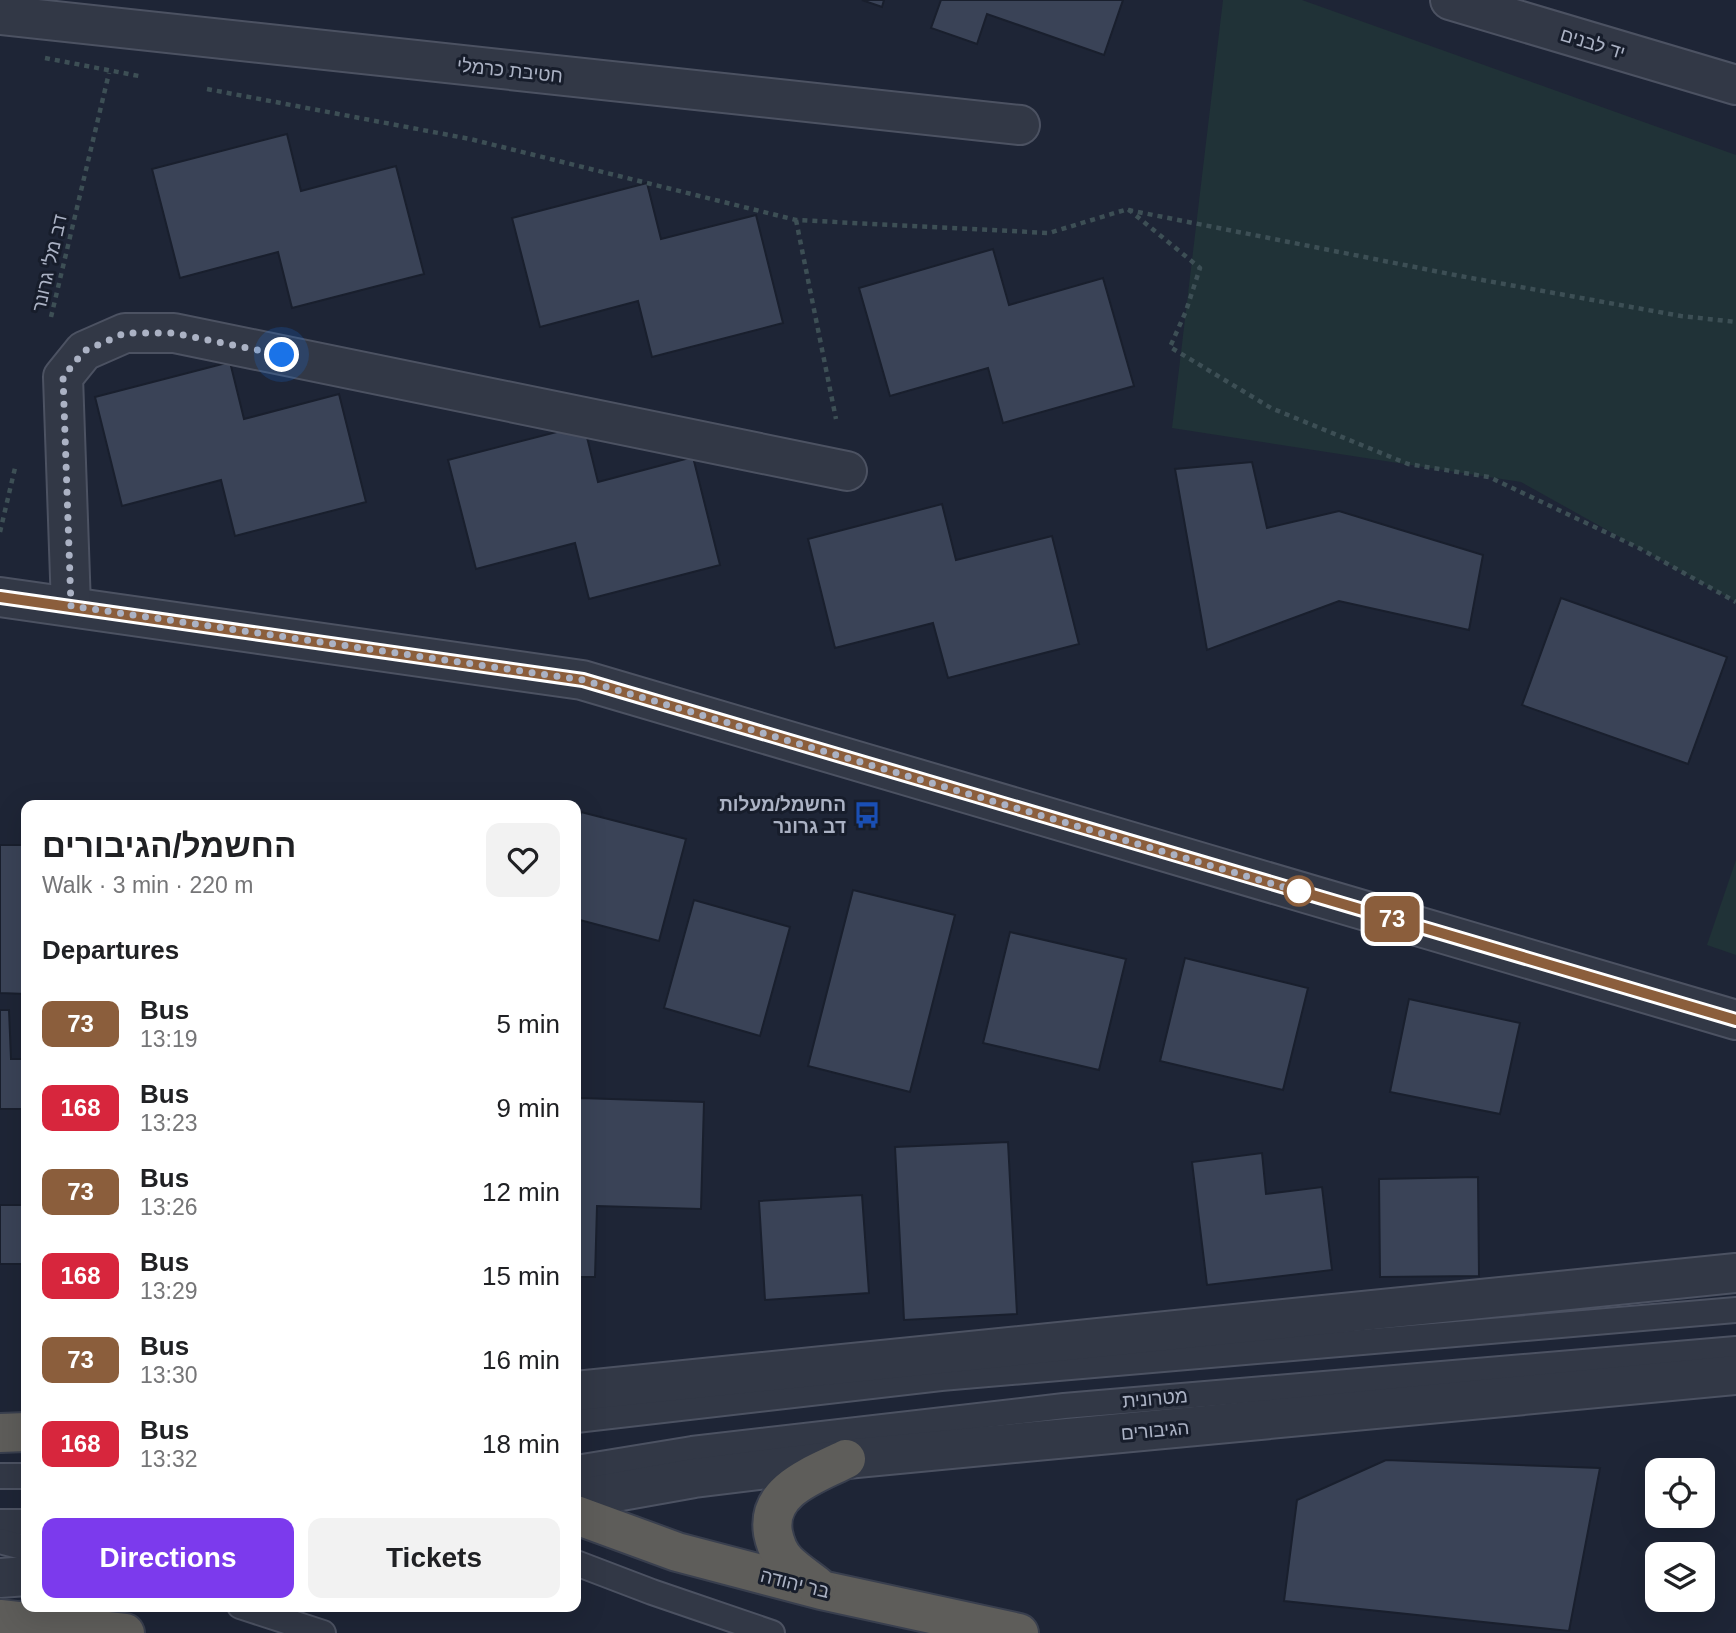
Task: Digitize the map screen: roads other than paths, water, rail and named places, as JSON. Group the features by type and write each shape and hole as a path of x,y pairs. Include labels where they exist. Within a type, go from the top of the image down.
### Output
{"highway":[{"path":"0,1433 21,1432"},
{"path":"821,1590 786,1561 774,1541 771,1520 778,1502 790,1489 846,1459"},
{"name":"בר יהודה","path":"581,1517 677,1552 821,1590 1018,1633"},
{"path":"0,1619 125,1633"}],"street":[{"name":"יד לבנים","path":"1450,0 1736,85"},
{"name":"חטיבת כרמלי","path":"0,15 1020,125"},
{"path":"71,606 63,377 84,351 125,333 174,333 847,471"},
{"path":"0,597 583,680 1736,1020"},
{"path":"581,1390 1736,1273"},
{"name":"הגיבורים","path":"581,1498 694,1478 846,1459 1736,1376"},
{"path":"0,1577 21,1576"}],"lane":[{"name":"מטרונית","path":"581,1419 940,1378 1736,1310"},
{"name":"מטרונית","path":"581,1467 692,1449 1063,1406 1736,1349"},
{"path":"0,1476 21,1476"},
{"path":"0,1522 21,1522"},
{"path":"0,1541 21,1547"},
{"path":"581,1565 772,1633"},
{"path":"258,1612 323,1633"}],"place":[{"name":"החשמל/מעלות דב גרונר","path":"867,815"}]}
